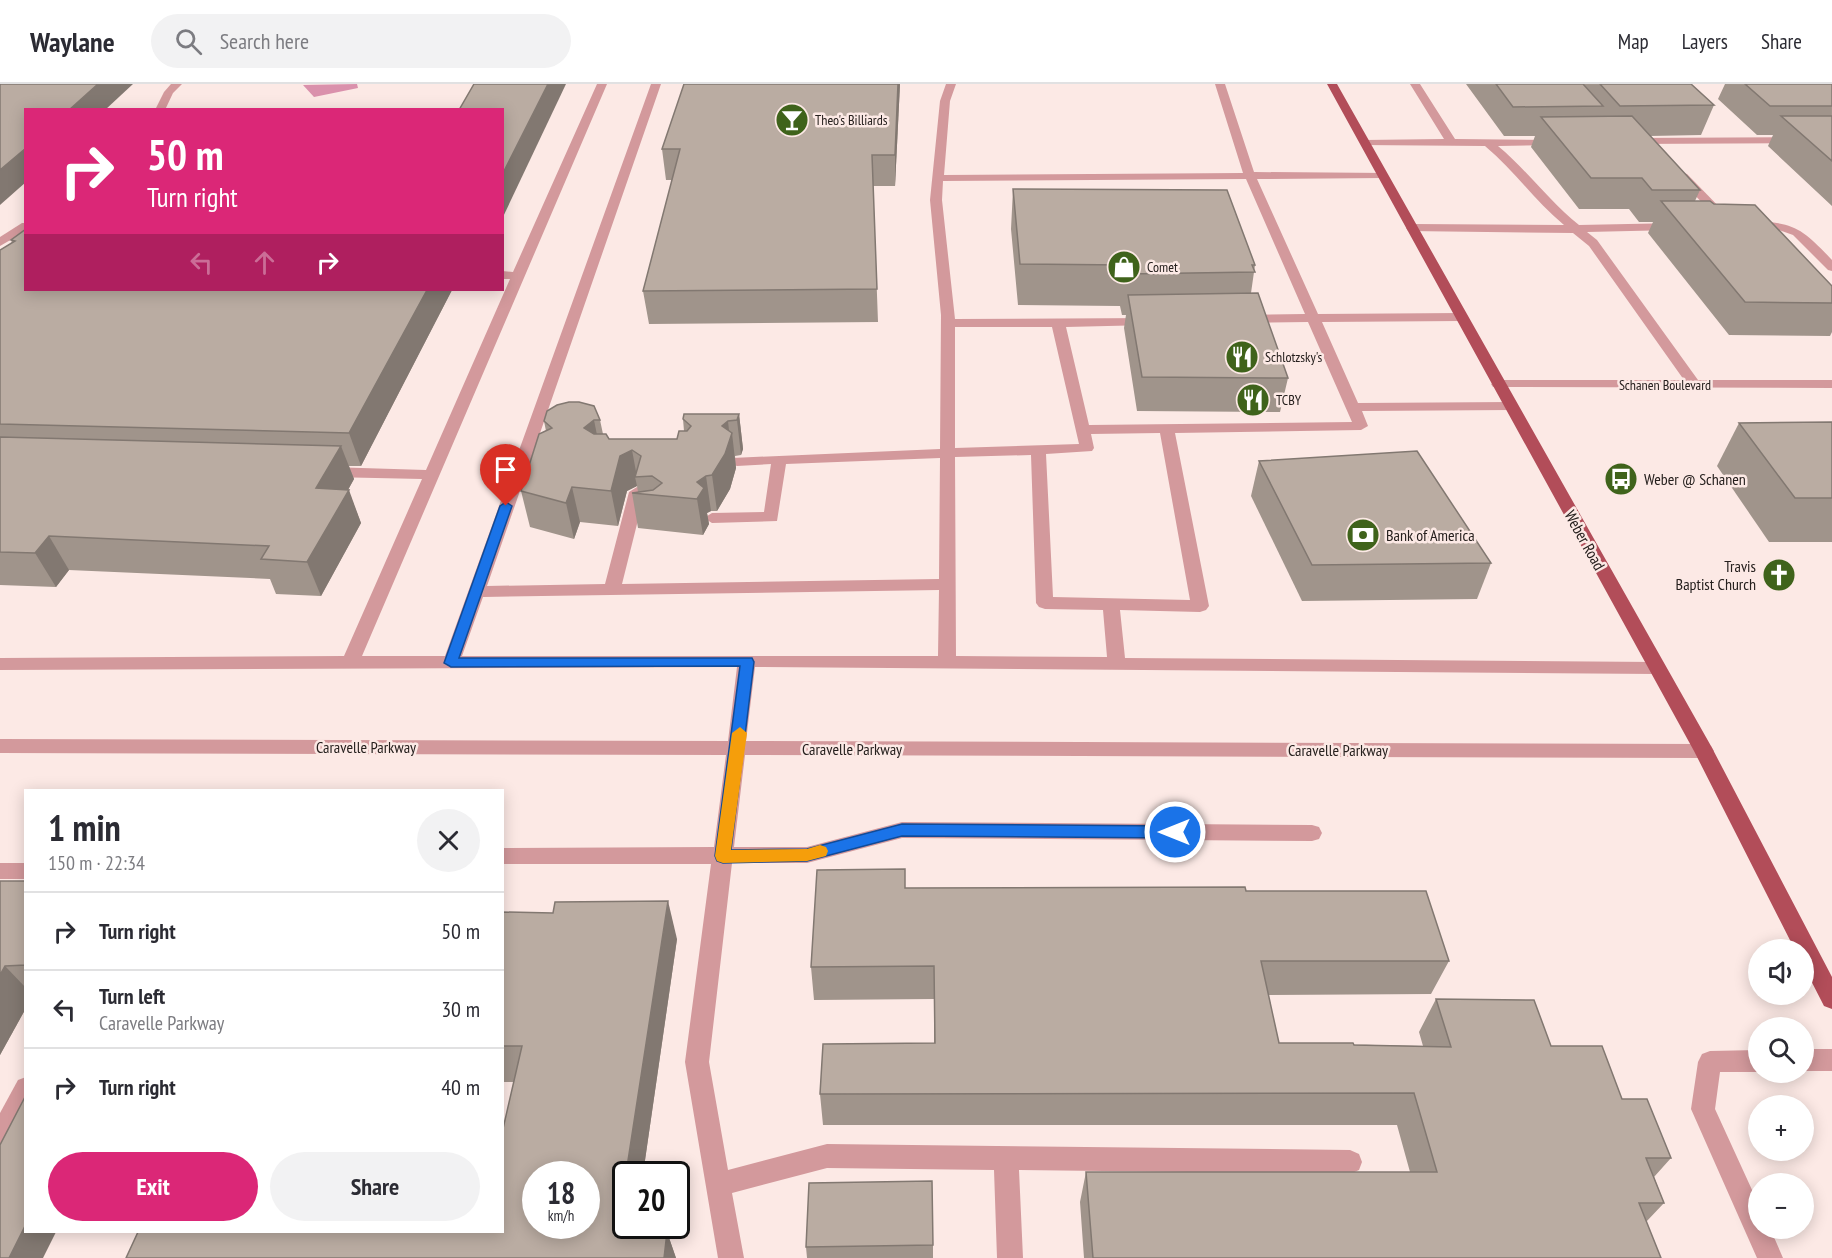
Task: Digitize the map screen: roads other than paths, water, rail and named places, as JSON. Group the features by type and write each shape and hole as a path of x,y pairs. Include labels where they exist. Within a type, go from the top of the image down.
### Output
{"main road":[{"name":"Weber Road","path":"1332,84 1704,752 1832,999"}],"street":[{"path":"161,108 169,92 177,84"},
{"path":"350,663 602,84"},
{"path":"451,663 521,462 573,324 656,84"},
{"path":"947,663 948,323 936,207 945,101 951,84"},
{"path":"1083,430 1361,426 1250,176 1220,84"},
{"path":"1415,84 1452,143"},
{"path":"1365,143 1569,141"},
{"path":"1617,141 1832,141"},
{"path":"1488,143 1513,164 1552,209 1593,243 1695,385"},
{"path":"1672,164 1723,225 1777,225 1796,230 1832,267"},
{"path":"938,178 1383,175"},
{"path":"1412,228 1576,229 1682,226"},
{"path":"0,228 23,230"},
{"path":"0,242 23,230"},
{"path":"504,275 518,276"},
{"path":"1232,319 1461,316"},
{"path":"948,323 1162,321"},
{"path":"737,461 1087,448 1058,323"},
{"name":"Schanen Boulevard","path":"1498,384 1832,384"},
{"path":"1353,406 1510,406"},
{"path":"1038,449 1045,603 1200,606 1167,429"},
{"path":"712,518 771,517 779,459"},
{"path":"521,462 540,462"},
{"path":"315,471 432,475"},
{"path":"612,590 637,492"},
{"path":"630,519 649,519"},
{"path":"475,592 947,584"},
{"path":"1111,605 1117,664"},
{"path":"0,664 747,662 1656,668"},
{"path":"731,1258 697,1062 747,662"},
{"name":"Caravelle Parkway","path":"0,746 1704,752"},
{"path":"504,856 807,855 902,830 1312,833"},
{"path":"0,871 24,871"},
{"path":"1814,1060 1832,1060"},
{"path":"1748,1061 1710,1062 1703,1109 1770,1258"},
{"path":"0,1137 24,1092"},
{"path":"718,1185 827,1156 1350,1162"},
{"path":"1006,1158 1010,1258"}],"place":[{"name":"Theo's Billiards","path":"792,120"},
{"name":"Comet","path":"1124,267"},
{"name":"Schlotzsky's","path":"1242,357"},
{"name":"TCBY","path":"1253,400"},
{"name":"Weber @ Schanen","path":"1621,479"},
{"name":"Bank of America","path":"1363,535"},
{"name":"Travis Baptist Church","path":"1779,575"}]}
